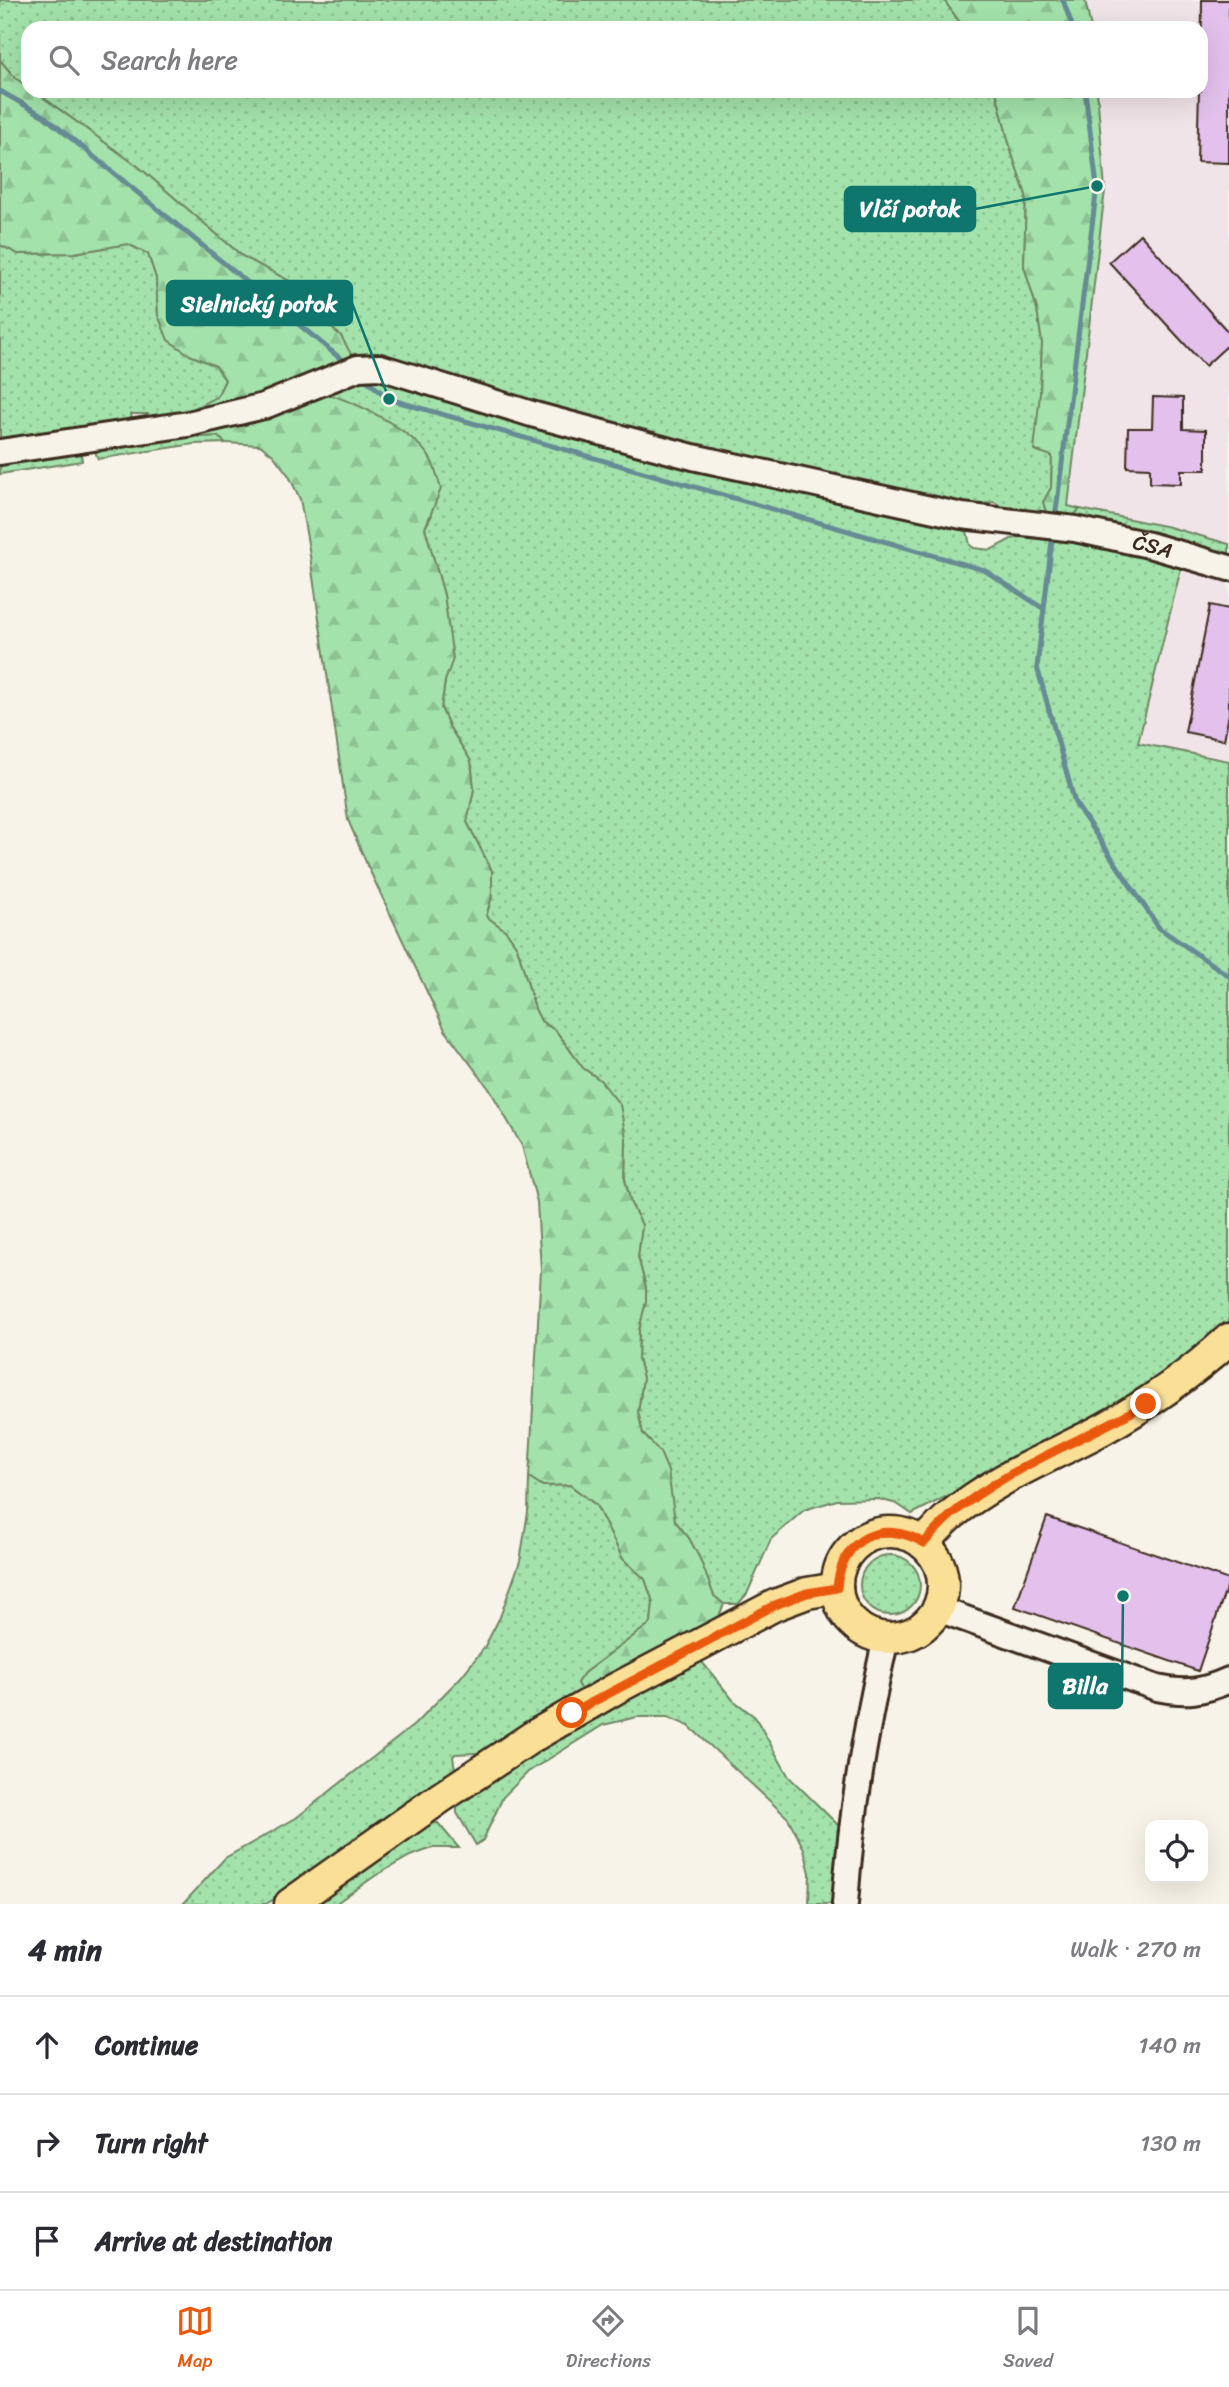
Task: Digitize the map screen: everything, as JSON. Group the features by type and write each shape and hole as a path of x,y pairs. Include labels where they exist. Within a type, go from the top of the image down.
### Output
{"main road":[{"path":"924,1543 949,1517 985,1490 1104,1429 1146,1404 1229,1339"},
{"path":"881,1532 911,1535 924,1543 937,1559 944,1579 944,1590 932,1618 907,1636 886,1638 871,1635 858,1627 847,1616 840,1603 837,1588 838,1572 853,1546 866,1537 881,1532"},
{"path":"290,1904 440,1798 572,1713 775,1605 807,1593 837,1588"}],"street":[{"name":"ČSA","path":"0,452 188,424 264,406 358,368 380,368 535,415 693,457 962,516 1075,529 1149,545 1229,568"},
{"path":"938,1609 1157,1688 1182,1693 1207,1689 1229,1680"},
{"path":"845,1904 872,1698 886,1638"}],"shaded area":[{"path":"1085,0 1229,0 1229,544 1169,527 1068,506 1105,191 1098,98 1208,98 1208,21 1090,21"},
{"path":"1182,564 1229,580 1229,761 1138,743"}],"green space":[{"path":"0,0 944,0 959,21 21,21 21,82 0,60"},
{"path":"944,0 1085,0 1090,21 959,21"},
{"path":"0,60 21,82 21,98 44,98 140,168 242,256 303,288 327,324 341,336 351,354 352,362 277,397 195,416 191,410 217,397 225,380 216,366 190,355 168,340 158,315 156,278 148,254 128,244 74,253 18,254 0,245"},
{"path":"44,98 998,98 1026,195 1024,266 1037,309 1042,343 1040,394 1052,456 1051,488 1043,502 1048,518 1014,514 994,502 970,506 935,504 352,362 341,336 327,324 303,288 242,256 140,168"},
{"path":"998,98 1098,98 1105,190 1068,506 1080,509 1071,518 1048,518 1043,502 1051,488 1052,456 1034,450 1042,343 1037,309 1024,266 1026,195"},
{"path":"128,244 148,254 156,278 158,315 190,355 216,366 225,380 217,397 191,410 195,416 150,419 148,414 131,414 132,419 127,427 0,446 0,245 19,254 74,253"},
{"path":"362,374 940,521 967,531 970,545 974,548 991,550 1011,539 1039,534 1182,564 1138,743 1229,761 1229,1321 1161,1379 1071,1433 912,1514 897,1504 879,1499 837,1500 804,1510 771,1539 747,1594 738,1604 724,1604 714,1596 700,1559 689,1538 675,1521 660,1452 643,1434 638,1412 643,1378 638,1359 639,1329 646,1301 646,1288 638,1256 642,1226 631,1204 625,1179 626,1138 600,1080 583,1068 556,1031 541,1021 517,947 506,931 486,917 492,896 492,871 467,822 474,789 471,761 441,708 452,659 444,595 425,528 432,515 323,393"},
{"path":"323,393 351,402 396,427 421,447 430,458 436,473 441,489 425,528 444,595 453,659 445,681 441,708 471,761 474,789 467,822 492,871 492,896 486,916 506,931 517,947 541,1021 556,1031 583,1068 600,1080 620,1105 626,1138 625,1180 631,1204 642,1225 638,1257 646,1288 646,1301 639,1330 638,1359 643,1378 638,1412 643,1434 660,1452 668,1471 675,1521 689,1538 700,1559 714,1596 724,1604 717,1621 586,1690 580,1689 577,1683 584,1673 651,1623 653,1602 645,1579 623,1559 596,1505 570,1485 543,1486 529,1477 541,1270 537,1202 522,1146 490,1090 445,1030 348,820 300,499 289,476 273,455 260,445 226,443 217,436 199,437 195,433"},
{"path":"196,430 199,437 217,436 226,443 194,444 98,459 94,449"},
{"path":"81,452 82,461 0,474 0,459"},
{"path":"1080,509 1169,527 1229,544 1229,563 1071,518"},
{"path":"529,1477 543,1486 570,1485 596,1505 623,1559 645,1579 653,1602 651,1623 584,1673 577,1683 586,1690 495,1745 477,1753 455,1754 455,1769 452,1773 310,1877 266,1904 183,1904 225,1858 296,1818 414,1725 460,1678 484,1648 500,1617 520,1561 528,1512"},
{"path":"890,1555 907,1560 915,1568 920,1585 915,1602 907,1610 890,1615 873,1610 865,1602 860,1585 865,1568 873,1560"},
{"path":"698,1657 733,1700 755,1717 789,1777 839,1826 834,1904 809,1904 810,1873 804,1849 788,1818 689,1726 668,1717 637,1717 603,1725 528,1772 503,1797 483,1840 476,1845 457,1813 457,1804 518,1762"},
{"path":"438,1823 459,1848 433,1848 410,1856 335,1904 309,1904 428,1824"}],"building":[{"path":"1202,0 1229,0 1229,163 1197,162 1199,98 1208,98 1208,21 1202,21"},
{"path":"1140,234 1229,333 1229,344 1205,366 1109,262"},
{"path":"1153,397 1183,398 1183,429 1206,430 1206,470 1181,470 1181,484 1150,483 1150,468 1127,467 1128,428 1152,428"},
{"path":"1210,605 1229,609 1229,714 1224,740 1185,732"},
{"path":"1047,1517 1229,1580 1198,1671 1015,1607"}],"waterway":[{"path":"1063,0 1070,21"},
{"path":"0,91 44,116 347,364"},
{"path":"1055,519 1097,186 1086,98"},
{"path":"363,377 389,399 984,570 1044,609"},
{"path":"1053,532 1037,667 1075,803 1159,928 1229,976"}],"place":[{"name":"Vlčí potok","path":"1097,186"},
{"name":"Sielnický potok","path":"389,399"},
{"name":"Billa","path":"1123,1596"}],"route":[{"path":"572,1713 775,1605 807,1593 837,1588 838,1572 844,1558 853,1546 866,1537 881,1532 896,1532 911,1535 924,1543 949,1517 985,1490 1104,1429 1146,1404"}]}
